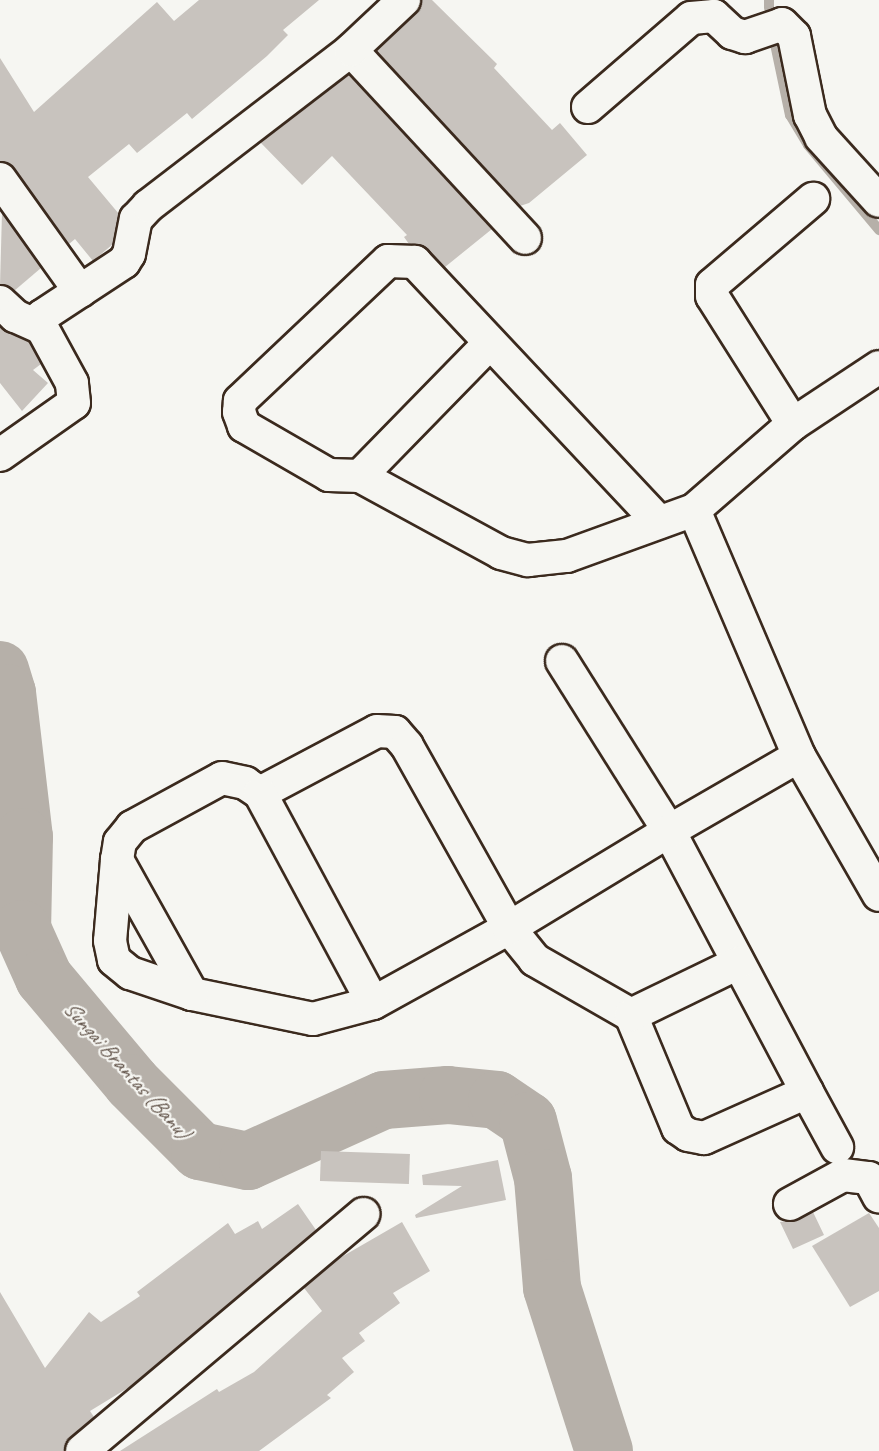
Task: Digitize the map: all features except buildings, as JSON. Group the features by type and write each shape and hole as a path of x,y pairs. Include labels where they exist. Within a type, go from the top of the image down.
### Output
{"street":[{"path":"4,452 74,404 72,383 42,328 42,316 124,262 129,254 136,219 148,206 351,50 404,0"},
{"path":"588,107 691,18 714,16 732,33 745,37 782,24 794,36 810,115 821,137 879,201"},
{"path":"351,50 525,238"},
{"path":"0,179 80,291"},
{"path":"793,424 712,296 712,285 813,199"},
{"path":"659,522 489,344 415,262 388,261 240,401 239,412 244,426 329,475 360,476 501,554 528,560 567,556 694,510 793,424 879,367"},
{"path":"0,302 15,316 42,328"},
{"path":"360,476 489,344"},
{"path":"694,510 799,756 879,895"},
{"path":"562,661 669,831 837,1147"},
{"path":"260,793 377,731 395,732 407,746 509,928 535,960 631,1016 678,1128 688,1135 704,1138 807,1092"},
{"path":"373,1003 260,793 245,783 222,778 132,827 120,842 110,941 114,960 130,973 192,994 313,1019 373,1003 509,928 669,831 799,756"},
{"path":"117,860 192,994"},
{"path":"631,1016 738,963"},
{"path":"790,1204 843,1175 869,1178 879,1197"},
{"path":"82,1451 363,1214"}],"waterway":[{"path":"769,0 769,8"},
{"path":"775,44 790,115 808,145 879,230"},
{"name":"Sungai Brantas (Banu)","path":"0,670 7,693 24,837 22,929 44,978 132,1083 200,1151 248,1161 384,1100 448,1095 497,1100 528,1121 543,1178 552,1288 604,1451"}]}
